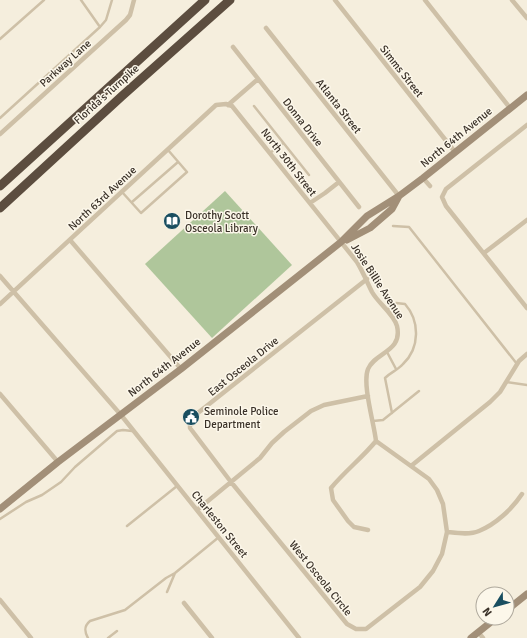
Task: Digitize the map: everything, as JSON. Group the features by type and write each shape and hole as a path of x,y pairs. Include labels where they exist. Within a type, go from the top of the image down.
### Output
{"highway":[{"name":"Florida's Turnpike","path":"0,186 205,0"},
{"name":"Florida's Turnpike","path":"0,208 230,0"}],"street":[{"name":"Parkway Lane","path":"0,134 126,20 130,15 134,0"},
{"name":"Simms Street","path":"335,0 455,152"},
{"path":"424,0 510,108"},
{"path":"512,0 527,18"},
{"name":"Atlanta Street","path":"266,28 399,196"},
{"name":"Donna Drive","path":"233,47 359,207"},
{"path":"228,105 258,79"},
{"name":"North 64th Avenue","path":"0,509 58,462 181,369 341,242 367,216 399,196 423,178 527,95"},
{"name":"North 63rd Avenue","path":"0,304 216,105 228,105"},
{"name":"North 30th Street","path":"228,105 232,106 240,115 341,242"},
{"path":"527,125 446,189 442,197 446,206 527,308"},
{"path":"423,178 430,186"},
{"path":"310,202 339,182"},
{"name":"North 64th Avenue","path":"341,242 370,228 392,209 399,196"},
{"path":"484,253 527,220"},
{"path":"70,240 181,369"},
{"name":"Josie Billie Avenue","path":"341,242 357,262 367,279 372,293 397,326 397,338 393,346 369,367 366,375 368,396"},
{"name":"Charleston Street","path":"0,276 121,415 299,638"},
{"name":"East Osceola Drive","path":"231,482 190,428 190,422 194,416 367,279"},
{"path":"411,466 490,402 500,392 517,364 527,354"},
{"path":"0,394 58,462"},
{"path":"197,510 260,458 272,443 311,411 324,405 368,396 376,441 331,488 333,500 348,521 354,527 368,530"},
{"name":"West Osceola Circle","path":"231,482 347,624 356,629 366,628 420,587 433,571 442,554 447,532 443,504 437,490 429,479 376,441"},
{"path":"447,532 461,533 478,531 494,522 515,505 522,494"},
{"path":"515,604 527,594"},
{"path":"0,600 31,638"},
{"path":"184,603 212,638"},
{"path":"471,638 481,635 489,626"}],"lane":[{"path":"0,39 44,0"},
{"path":"81,0 100,27"},
{"path":"0,118 100,27 106,20 112,0"},
{"path":"254,106 309,175"},
{"path":"270,153 283,143"},
{"path":"122,192 141,213 187,172 168,150"},
{"path":"132,202 178,162"},
{"path":"394,226 409,227 517,364"},
{"path":"386,310 396,302 405,304 410,310 417,331 412,351 402,365 385,378 392,413"},
{"path":"387,352 396,369"},
{"path":"506,382 527,385"},
{"path":"373,421 383,420 419,391"},
{"path":"0,519 21,505 42,495 61,482 75,467 117,432 129,430 134,432"},
{"path":"127,526 177,486"},
{"path":"88,638 85,628 90,621 125,610 166,578 175,573 219,537"},
{"path":"167,592 175,573"},
{"path":"108,638 117,631"}],"green space":[{"path":"225,191 292,265 212,338 145,264"}],"place":[{"name":"Dorothy Scott Osceola Library","path":"172,221"},
{"name":"Seminole Police Department","path":"191,417"}]}
